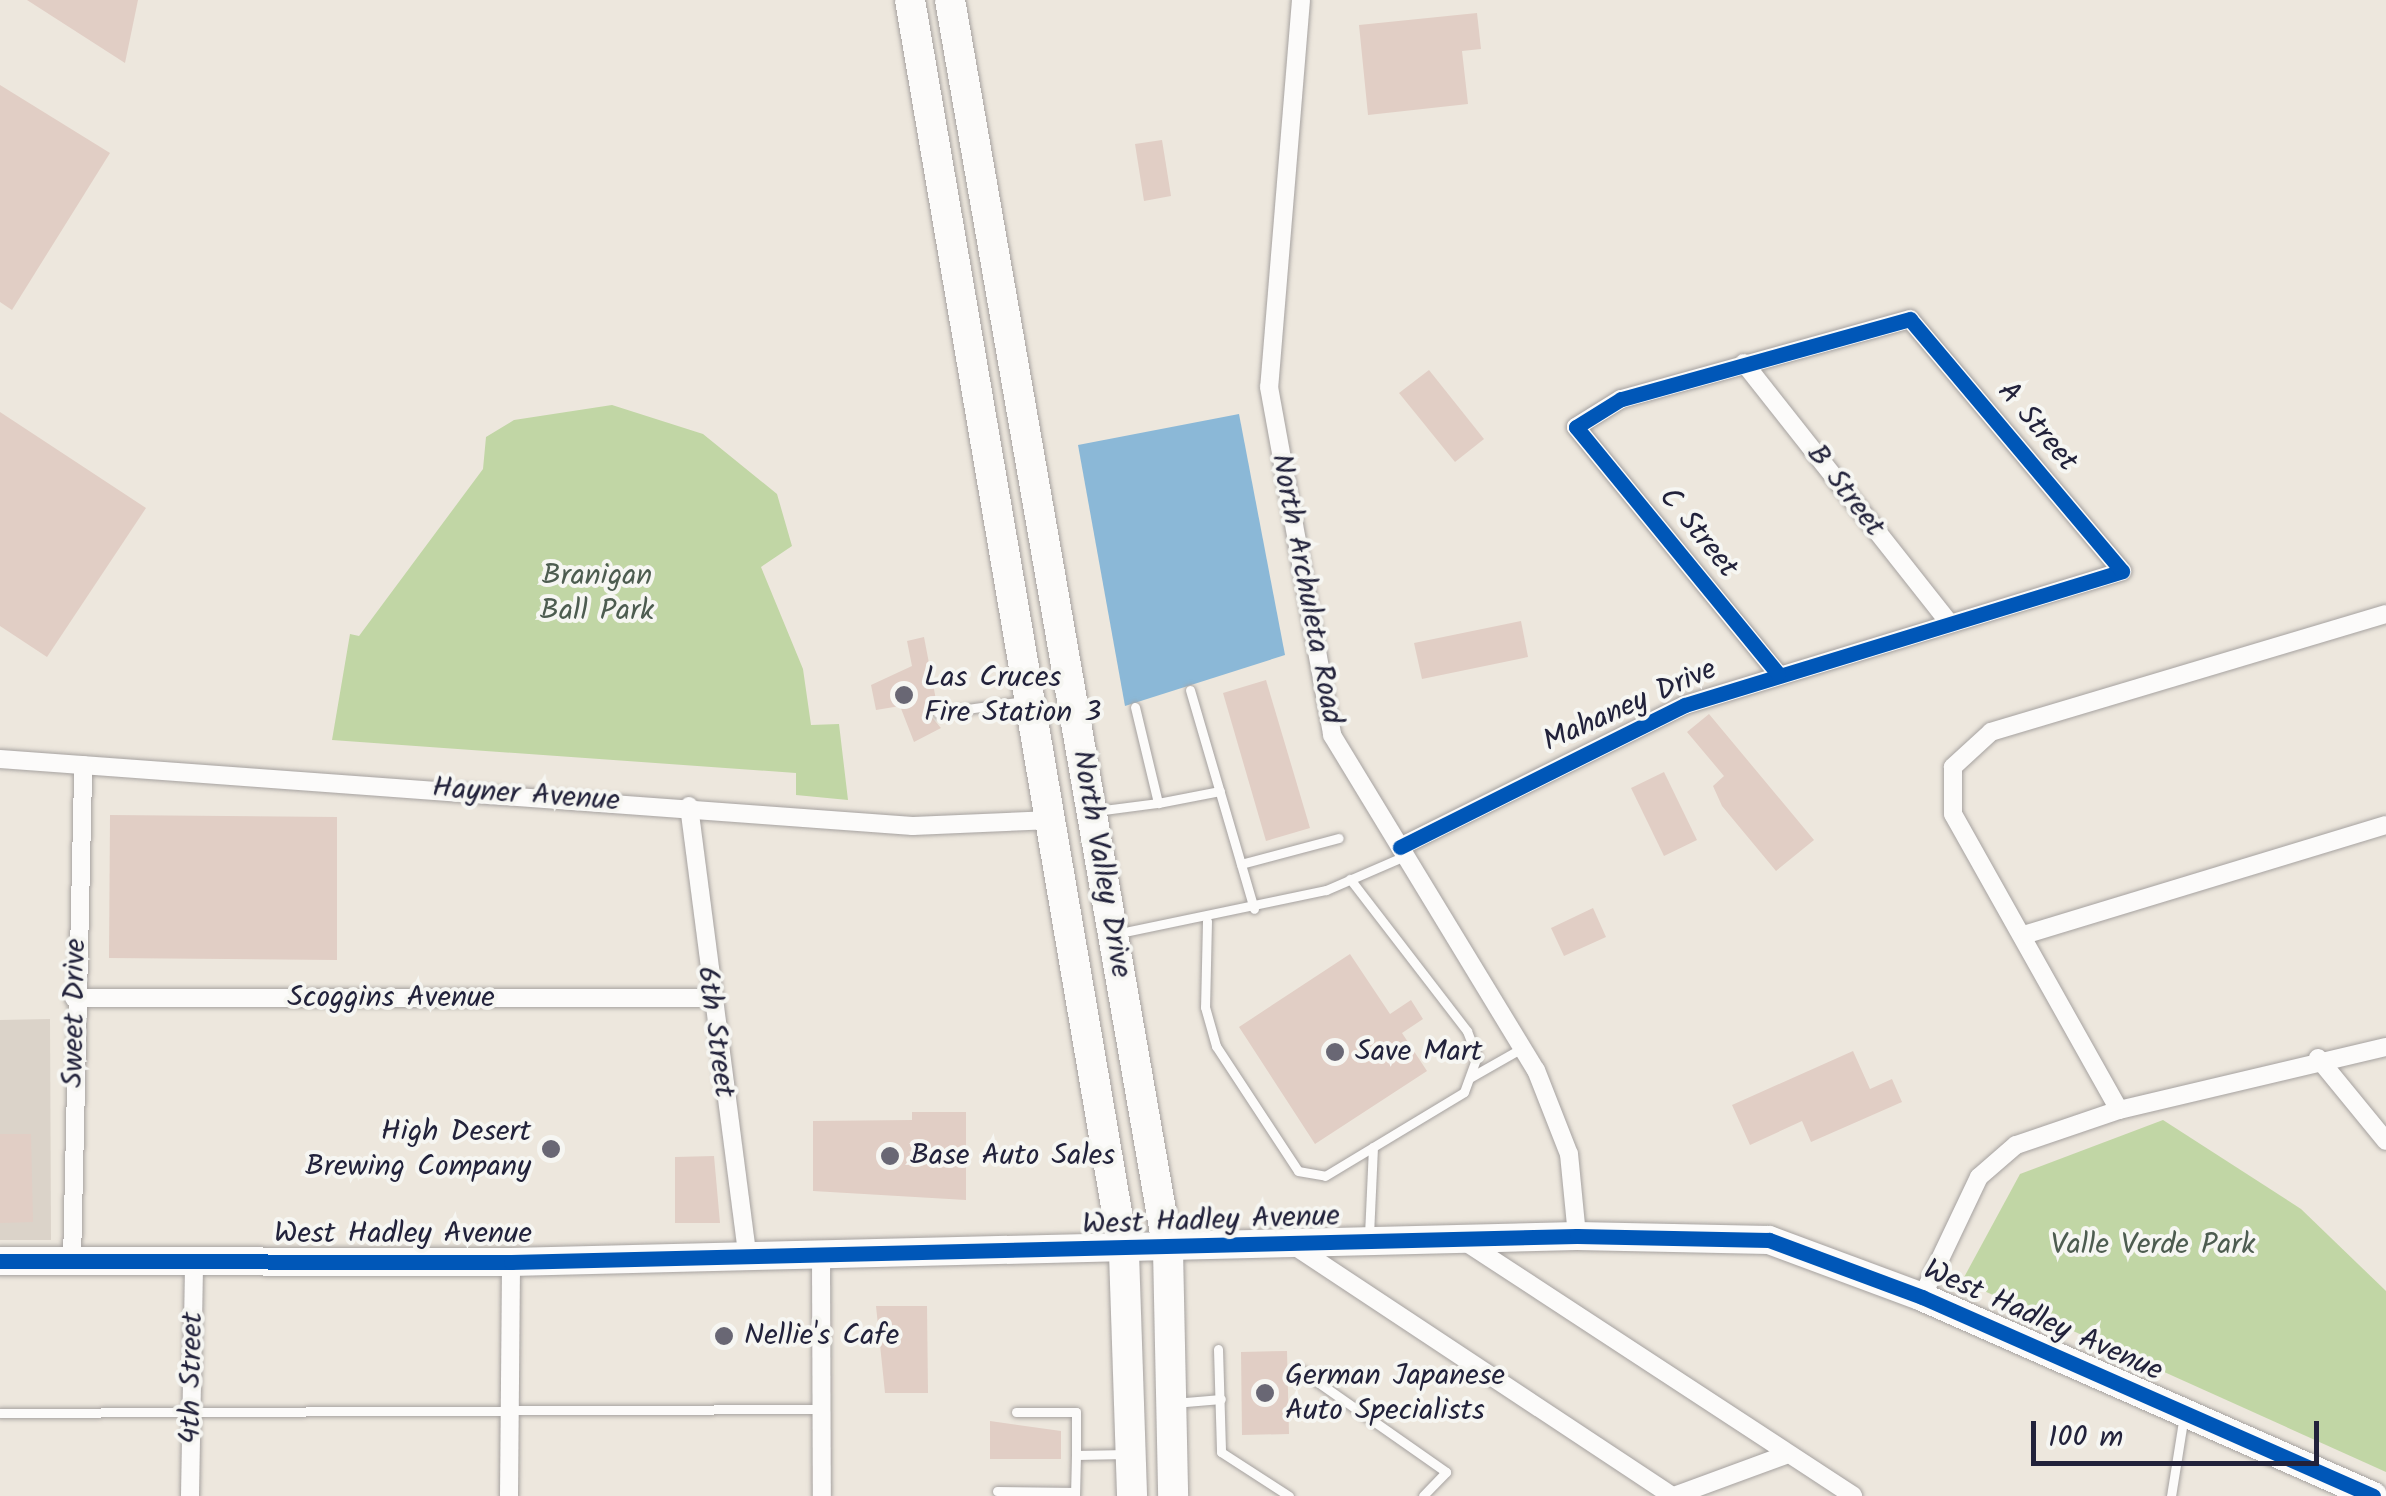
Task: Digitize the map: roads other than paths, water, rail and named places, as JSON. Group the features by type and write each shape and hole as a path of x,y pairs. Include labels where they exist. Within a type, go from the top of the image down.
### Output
{"main road":[{"name":"North Valley Drive","path":"910,0 1124,1253 1132,1496"},
{"name":"North Valley Drive","path":"950,0 1168,1250 1173,1496"}],"street":[{"name":"North Archuleta Road","path":"1301,0 1268,388 1332,735 1522,1048 1569,1154 1578,1236"},
{"name":"A Street","path":"1744,363 1910,319 2122,571"},
{"name":"C Street","path":"1744,363 1621,399 1576,426 1778,674"},
{"name":"B Street","path":"1744,363 1946,619"},
{"name":"Mahaney Drive","path":"1402,851 1686,705 1946,619 2122,571"},
{"path":"2119,1110 2027,934 1953,814 1953,767 1991,732 2386,614"},
{"name":"Hayner Avenue","path":"0,759 689,806 913,826 1052,820"},
{"name":"Sweet Drive","path":"72,1261 74,998 83,765"},
{"name":"6th Street","path":"689,806 708,998 748,1258"},
{"path":"2027,934 2386,824"},
{"name":"Scoggins Avenue","path":"74,998 708,998"},
{"path":"1922,1297 1980,1177 2016,1145 2119,1110 2318,1058 2386,1046"},
{"path":"2318,1058 2386,1142"},
{"name":"West Hadley Avenue","path":"0,1261 511,1262 1124,1253 1578,1236 1769,1240 1922,1297 2373,1496"},
{"path":"1462,1240 1853,1496"},
{"path":"1292,1244 1673,1496 1788,1454"},
{"path":"821,1257 822,1496"},
{"name":"4th Street","path":"190,1496 194,1260"},
{"path":"508,1496 511,1262"}],"lane":[{"path":"1190,690 1254,909"},
{"path":"938,713 1032,700"},
{"path":"1135,707 1158,804"},
{"path":"1092,812 1220,791"},
{"path":"1241,864 1339,838"},
{"path":"1113,934 1207,921 1254,909 1350,880 1402,851"},
{"path":"1207,921 1205,1008 1216,1046 1298,1172 1325,1176 1464,1092 1476,1058 1466,1031 1350,880"},
{"path":"1471,1077 1522,1048"},
{"path":"1368,1242 1373,1147"},
{"path":"1218,1348 1221,1452 1290,1496"},
{"path":"1302,1371 1446,1472 1423,1496"},
{"path":"1171,1403 1220,1399"},
{"path":"0,1413 821,1409"},
{"path":"997,1492 1075,1494 1076,1412 1016,1412"},
{"path":"2171,1496 2184,1413"},
{"path":"1076,1455 1130,1454"}],"water":[{"path":"1239,414 1285,655 1125,706 1078,445"}],"place":[{"name":"Las Cruces Fire Station 3","path":"904,695"},
{"name":"Save Mart","path":"1335,1052"},
{"name":"High Desert Brewing Company","path":"551,1149"},
{"name":"Base Auto Sales","path":"890,1156"},
{"name":"Nellie's Cafe","path":"724,1336"},
{"name":"German Japanese Auto Specialists","path":"1265,1393"}],"park label":[{"name":"Branigan Ball Park","path":"597,593"},
{"name":"Valle Verde Park","path":"2153,1245"}]}
